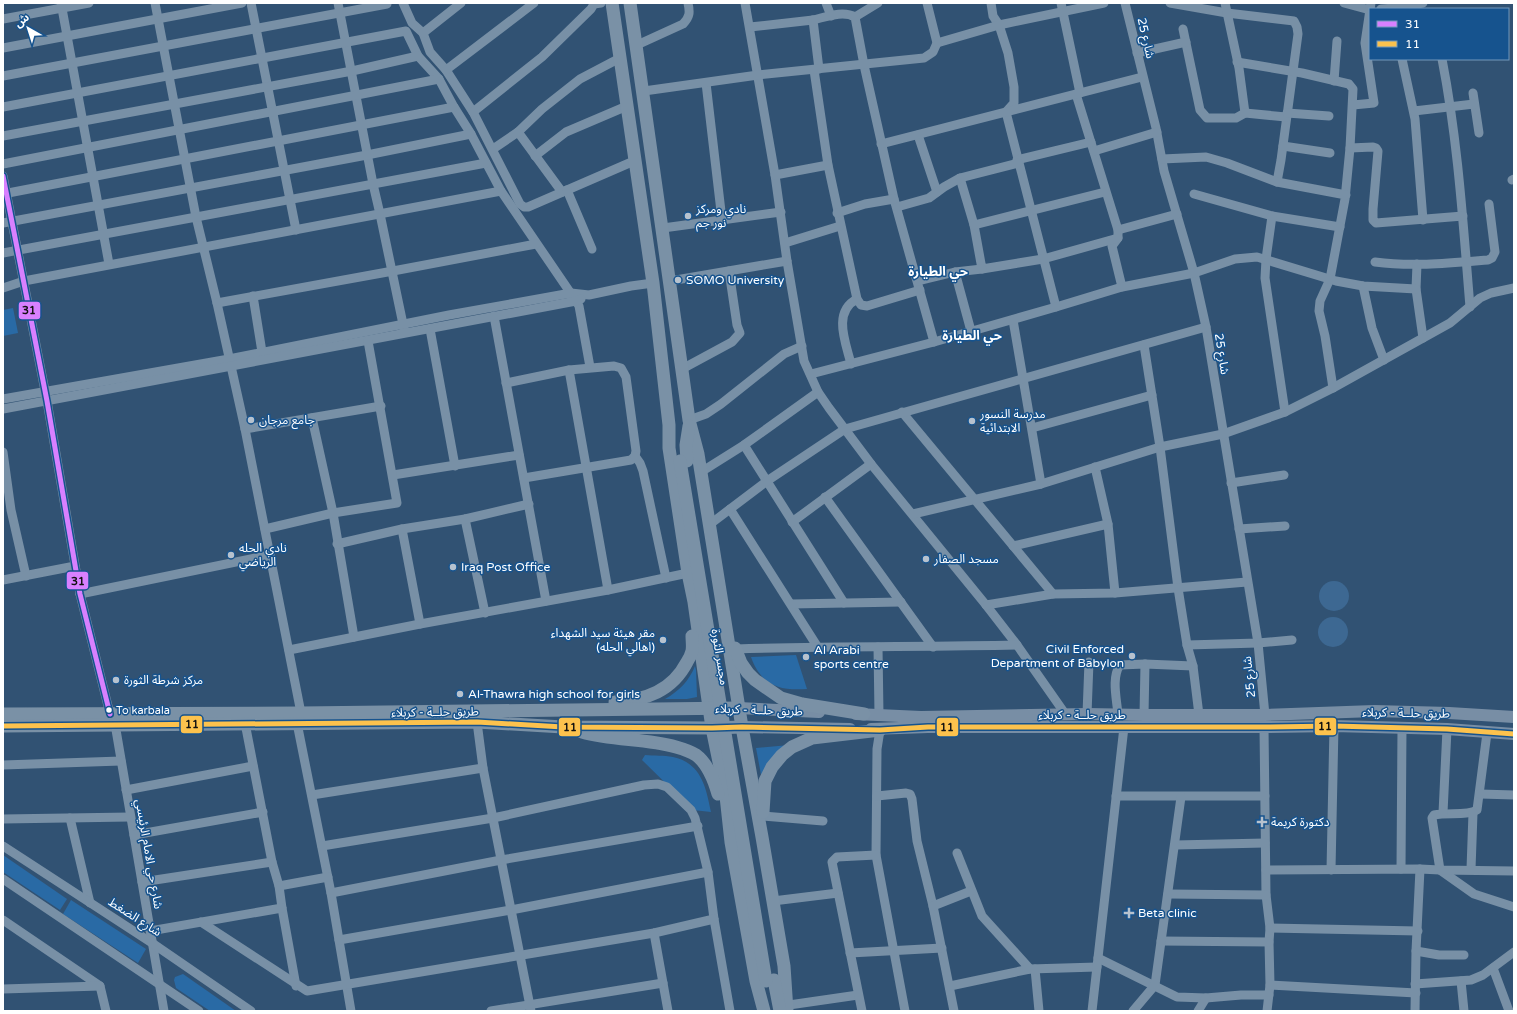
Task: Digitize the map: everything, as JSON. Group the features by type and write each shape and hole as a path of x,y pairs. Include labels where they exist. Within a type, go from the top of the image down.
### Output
{"highway":[{"path":"612,3 634,161 654,283 669,425 669,448 688,573 694,602 712,728 726,796 731,842 756,981 764,1011"},
{"path":"630,3 644,91 689,420 698,454 721,600 733,650 742,727 784,966 787,1007"},
{"path":"615,21 617,17 625,13 633,18"},
{"name":"مجسر الثورة","path":"684,461 689,420"},
{"name":"مجسر الثورة","path":"669,425 684,461 770,980 770,1011"},
{"path":"548,711 596,703 629,701 654,695 669,685 681,674 692,652 694,602"},
{"path":"702,658 707,665 718,665 728,659 733,650"},
{"path":"733,650 748,673 755,680 786,701 864,714"},
{"name":"طريق حلــة - كربلاء","path":"3,726 112,719 299,718 548,711 739,708"},
{"name":"طريق حلــة - كربلاء","path":"3,714 246,723 299,718 477,722 563,727 742,727"},
{"path":"563,727 598,736 655,742 687,750 695,755 702,761 714,779 731,842"},
{"path":"762,837 765,781 772,767 782,755 792,747 812,738 880,730"},
{"path":"726,796 729,787 737,781 744,781 750,784 754,791"},
{"name":"مجسر الثورة","path":"770,980 787,1007"}],"main road":[{"name":"طريق حلــة - كربلاء","path":"739,708 879,715 922,722 1124,727 1334,726 1448,729 1514,734"},
{"name":"طريق حلــة - كربلاء","path":"742,727 880,730 922,722 1066,714 1264,715 1374,711 1449,713 1514,717"},
{"path":"1448,729 1453,722 1449,713"},
{"path":"1478,715 1472,723 1474,729 1482,732"}],"street":[{"path":"3,19 62,6 89,3"},
{"path":"155,3 196,217 245,429 289,650 312,795 331,893 351,1011"},
{"path":"3,48 242,3"},
{"path":"252,3 296,230"},
{"path":"338,3 367,155 393,271 404,329"},
{"path":"403,3 412,23 423,33 430,52 446,70 473,112 520,204 524,207 528,207 634,161"},
{"path":"446,70 534,3"},
{"path":"473,112 542,57 596,3"},
{"path":"637,45 683,24 690,14 688,3"},
{"path":"745,3 775,175 787,261 804,361 818,392 845,429 871,464 986,605 1066,714"},
{"path":"826,3 831,16"},
{"path":"855,17 878,3"},
{"path":"644,91 758,75 924,58 933,52 937,43 928,3"},
{"path":"991,3 993,16 999,25 1008,54 1014,87 1014,103 1006,112"},
{"path":"937,43 1062,7 1104,3"},
{"name":"شارع 25","path":"1125,3 1142,77 1157,132 1162,159 1194,273 1206,326 1238,529 1258,643 1264,715"},
{"path":"1225,3 1237,62 1245,113"},
{"path":"1344,3 1370,8"},
{"path":"1395,8 1423,3"},
{"path":"3,76 387,4"},
{"path":"423,33 458,4"},
{"path":"1175,4 1294,22 1297,27 1298,34 1277,182"},
{"path":"62,6 109,264"},
{"path":"1062,7 1078,94 1118,234 1112,246 1122,287"},
{"path":"750,27 813,20 844,14 851,14 855,17 881,144 934,342"},
{"path":"1353,105 1374,103 1365,43 1369,15"},
{"path":"813,20 816,70 828,165 840,226 857,299 860,305 867,306 955,272 1043,259 1177,214"},
{"path":"1183,29 1200,110 1207,118 1236,118 1245,113 1329,116"},
{"path":"3,107 406,31 418,56 439,79 471,134 501,191 579,306 590,367"},
{"path":"1334,80 1337,41"},
{"path":"1137,53 1186,42"},
{"path":"3,136 352,71 418,56"},
{"path":"493,149 518,132 542,109 580,79 620,58"},
{"path":"1402,60 1414,111 1423,220"},
{"path":"1442,60 1451,107 1463,216 1470,306"},
{"path":"1237,62 1292,71 1334,80 1352,86 1353,105 1346,195 1330,279 1320,301 1319,311 1325,336 1333,388"},
{"path":"881,144 1142,77"},
{"path":"3,164 439,79"},
{"path":"706,83 722,220"},
{"path":"1473,93 1479,133"},
{"path":"1414,111 1474,104"},
{"path":"535,156 566,132 627,106"},
{"path":"5,194 454,107"},
{"path":"1006,112 1030,211 1056,307"},
{"path":"518,132 535,156 564,191 592,248"},
{"path":"838,213 865,204 896,203 929,198 960,178 1018,162 1157,132"},
{"path":"7,223 471,134"},
{"path":"918,135 938,192"},
{"path":"1283,146 1330,153"},
{"path":"1350,148 1373,147 1378,151 1372,209 1373,220 1376,223 1463,216"},
{"path":"1162,159 1206,156 1277,182 1346,195"},
{"path":"3,253 486,163"},
{"path":"775,175 828,165"},
{"name":"شارع حي الامام الرئيسي","path":"3,176 7,223 17,250 24,281 46,397 80,594 112,719 121,761 164,1011"},
{"path":"960,178 974,225 982,269"},
{"path":"3,288 24,281 109,264 438,204 501,191"},
{"path":"974,225 1105,192"},
{"path":"1194,194 1272,216 1340,227"},
{"path":"1375,262 1416,264 1466,262 1488,260 1492,258 1495,252 1489,204"},
{"path":"663,228 781,212"},
{"path":"1272,216 1265,278 1285,412"},
{"path":"785,243 840,226"},
{"path":"217,303 536,244"},
{"path":"811,374 1013,320 1122,287 1194,273 1235,259 1257,257 1330,279 1363,286 1416,289"},
{"path":"670,281 787,261"},
{"path":"1416,264 1416,289 1423,338"},
{"path":"682,369 732,342 740,333 737,325 729,271"},
{"path":"955,272 971,331"},
{"path":"3,282 24,281"},
{"path":"3,409 46,397 230,362 368,341 404,329 430,328 576,301 588,295 654,283"},
{"path":"1363,286 1372,328 1384,360"},
{"path":"913,514 1041,484 1160,447 1224,434 1285,412 1333,388 1450,323 1480,298 1491,293 1514,288"},
{"path":"230,362 262,352 404,329 571,293 588,295"},
{"path":"253,296 262,352"},
{"path":"851,364 842,325 843,313 851,302 857,299"},
{"path":"494,316 546,602"},
{"path":"1013,320 1041,484"},
{"path":"709,525 767,481 845,429 1144,345 1206,326"},
{"path":"430,328 455,466"},
{"path":"265,529 333,513 397,503 381,406 368,341"},
{"path":"1144,345 1160,447 1178,588 1187,645 1193,666 1199,715"},
{"path":"689,420 706,414 721,404 784,354 802,346"},
{"path":"506,383 590,367 618,367 623,371 626,378 636,451 635,456 631,460 524,478"},
{"path":"570,370 608,590"},
{"path":"701,472 744,445 818,392"},
{"path":"1032,428 1152,395"},
{"path":"3,399 46,397"},
{"path":"245,429 381,406"},
{"path":"902,412 1054,594"},
{"path":"312,418 333,513 354,638"},
{"path":"744,445 844,603"},
{"path":"3,452 7,511 26,576"},
{"path":"393,475 519,455"},
{"path":"635,456 643,470 666,578"},
{"path":"792,522 871,464"},
{"path":"1095,467 1108,524 1115,593"},
{"path":"1231,483 1284,475"},
{"path":"825,497 933,647"},
{"path":"337,544 402,529 465,519 529,504"},
{"path":"730,509 817,646"},
{"path":"465,519 485,613"},
{"path":"1013,546 1108,524"},
{"path":"1238,529 1285,526"},
{"path":"402,529 420,624"},
{"path":"80,594 270,555"},
{"path":"3,580 75,566"},
{"path":"289,650 420,624 546,602 688,573"},
{"path":"986,605 1054,594 1115,593 1247,582"},
{"path":"791,604 900,602"},
{"path":"1187,645 1258,643 1292,640"},
{"path":"733,650 817,646 1017,646"},
{"path":"878,647 879,715"},
{"path":"1087,714 1089,662"},
{"path":"1118,715 1116,671 1120,665 1145,664 1193,666"},
{"path":"1144,715 1145,664"},
{"path":"477,722 483,768 530,1008"},
{"path":"246,723 272,862 279,886 296,986"},
{"path":"1331,870 1334,726"},
{"path":"1092,1011 1124,727"},
{"path":"1264,727 1266,895 1270,928 1270,985 1267,1011"},
{"path":"1401,869 1402,728"},
{"path":"1444,813 1448,729"},
{"path":"880,730 877,750 876,854 880,881 895,950 905,1011"},
{"path":"1482,732 1478,810 1473,813 1434,814 1432,818 1440,870 1474,894 1514,907"},
{"path":"3,765 121,761"},
{"path":"126,790 253,766"},
{"path":"312,795 483,768"},
{"path":"322,846 493,818 644,785 658,784 667,786 691,810 698,826 708,872 714,920 730,1011"},
{"path":"877,796 906,793 910,794 912,799 917,841 933,906 954,1011"},
{"path":"1480,794 1514,795"},
{"path":"1116,796 1265,796"},
{"path":"1133,1011 1155,985 1181,797"},
{"path":"134,835 263,812"},
{"path":"1471,870 1473,813"},
{"path":"763,816 823,821"},
{"path":"3,819 130,817"},
{"path":"70,818 90,902"},
{"path":"331,893 502,860 698,826"},
{"path":"1175,845 1265,843"},
{"name":"شارع الضغط","path":"3,846 152,943 252,1011"},
{"path":"957,853 971,891 985,920 1033,969 1039,1011"},
{"path":"862,1011 832,862 834,858 837,857 876,854"},
{"path":"142,882 272,862"},
{"path":"1266,870 1420,869 1514,871"},
{"path":"1415,1011 1420,869"},
{"path":"339,940 511,910 708,872"},
{"path":"279,886 328,877"},
{"path":"3,879 199,1011"},
{"path":"933,906 971,891"},
{"path":"773,901 838,893"},
{"path":"1168,894 1266,895"},
{"path":"150,931 282,908"},
{"path":"3,920 100,986 106,1011"},
{"path":"201,922 296,986 307,991 654,933 714,920"},
{"path":"1270,928 1418,931"},
{"path":"654,933 668,1011"},
{"path":"1161,941 1269,942"},
{"path":"850,953 942,948"},
{"path":"1416,950 1439,955 1464,955"},
{"path":"1270,985 1416,988 1471,980 1493,968 1514,952"},
{"path":"950,986 1033,969 1097,962 1155,985 1177,997 1206,998 1241,995 1269,995"},
{"path":"1493,968 1507,1010"},
{"path":"1461,981 1464,1011"},
{"path":"491,1011 530,1008 663,983"},
{"path":"5,987 100,986"},
{"path":"787,1007 858,995"},
{"path":"1198,1011 1206,998"}],"shaded area":[{"path":"13,308 18,333 3,336 3,310"},
{"path":"1334,581 1345,585 1349,596 1345,607 1334,611 1323,607 1319,596 1323,585"},
{"path":"1333,617 1344,621 1348,632 1344,643 1333,647 1322,643 1318,632 1322,621"},
{"path":"796,655 807,689 788,689 772,684 760,674 751,657"},
{"path":"695,666 697,697 687,699 665,699 675,693 683,685"},
{"path":"789,745 762,780 756,748"},
{"path":"645,755 673,757 682,760 696,770 704,785 711,812 693,810 642,760"},
{"path":"3,855 67,899 60,910 3,872"},
{"path":"71,900 146,949 138,963 63,914"},
{"path":"183,974 236,1011 210,1011 176,988 174,980 175,977"}],"transit line":[{"name":"31","path":"3,176 47,401 80,594 110,714"},
{"name":"11","path":"3,726 477,722 563,727 742,727 880,730 928,727 1334,726 1447,729 1514,734"}],"place":[{"name":"نادي ومركز نور جم","path":"688,216"},
{"name":"SOMO University","path":"678,280"},
{"name":"جامع مرجان","path":"251,420"},
{"name":"مدرسة النسور الابتدائية","path":"972,421"},
{"name":"نادي الحله الرياضي","path":"231,555"},
{"name":"مسجد الصفار","path":"926,559"},
{"name":"Iraq Post Office","path":"453,567"},
{"name":"مقر هيئة سيد الشهداء (اهالي الحله)","path":"663,640"},
{"name":"Civil Enforced Department of Babylon","path":"1132,656"},
{"name":"Al Arabi sports centre","path":"806,657"},
{"name":"مركز شرطة الثورة","path":"116,680"},
{"name":"Al-Thawra high school for girls","path":"460,694"},
{"name":"To karbala","path":"109,710"},
{"name":"دكتورة كريمة","path":"1262,822"},
{"name":"Beta clinic","path":"1129,913"}],"district":[{"name":"حي الطيارة","path":"938,271"},
{"name":"حي الطيارة","path":"972,335"}]}
